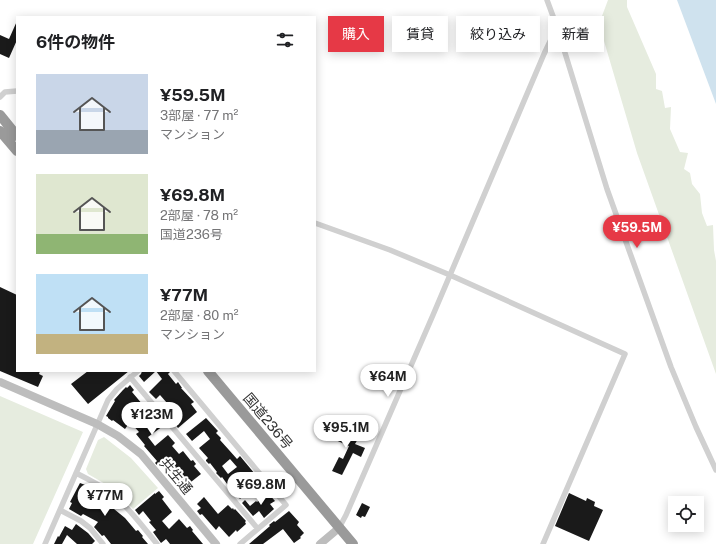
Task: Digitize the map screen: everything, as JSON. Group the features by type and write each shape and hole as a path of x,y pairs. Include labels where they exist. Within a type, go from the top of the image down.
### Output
{"highway":[{"path":"0,115 16,135"},
{"path":"0,132 16,150"},
{"name":"国道236号","path":"209,372 353,544"}],"street":[{"path":"547,0 553,16"},
{"path":"320,544 339,528 346,515 548,46"},
{"path":"565,52 612,204 670,367 716,470"},
{"path":"0,97 5,92 16,90"},
{"path":"316,223 390,250 450,275 625,354 543,544"},
{"path":"45,544 108,400 117,389 137,372"},
{"path":"175,372 286,505 240,544"},
{"path":"130,377 258,529"},
{"name":"共生通","path":"0,382 97,424 118,436 140,454 216,544"},
{"path":"76,473 97,483 112,494 127,508 157,544"},
{"path":"60,510 81,521 90,528 103,544"}],"shaded area":[{"path":"608,0 627,0 627,7 656,74 656,89 662,91 665,108 671,107 670,129 680,152 688,153 684,169 690,173 692,184 700,194 702,213 707,226 713,225 716,261 716,374 637,153 604,41 604,16 602,16"},
{"path":"0,396 83,432 33,544 0,544"},
{"path":"104,437 131,458 158,488 133,509 114,489 88,474 86,469 98,440"}],"water":[{"path":"677,0 716,0 716,104"}],"building":[{"path":"16,23 16,42 9,58 0,54 0,35 9,39"},
{"path":"0,287 16,295 16,372 40,372 39,374 43,376 38,387 0,371"},
{"path":"87,372 128,372 88,404 71,384"},
{"path":"142,372 155,372 144,382 139,376"},
{"path":"157,372 170,372 168,374 176,384 178,382 181,388 194,402 191,404 197,412 178,428 162,407 167,403 160,395 156,399 149,392 162,379"},
{"path":"130,385 134,390 132,392 163,426 148,437 155,446 168,435 175,443 172,446 179,454 183,451 191,461 193,460 196,464 194,466 201,474 191,482 193,484 184,491 177,483 180,480 172,470 169,472 162,464 159,467 155,463 157,461 144,446 145,445 136,434 139,432 130,422 125,429 106,416 115,401 114,400 126,387 127,388"},
{"path":"206,418 218,431 216,433 221,438 220,440 237,459 240,456 255,474 243,485 248,491 240,499 234,492 233,493 222,477 221,478 216,473 217,472 210,463 209,464 206,461 208,458 199,448 210,439 204,431 192,441 186,434","holes":["230,459 237,467 228,474 222,466"]},
{"path":"336,427 359,437 355,444 365,448 361,457 353,453 342,475 332,471 339,457 343,459 349,446 331,438"},
{"path":"80,483 96,489 94,494 105,500 108,497 114,501 118,505 114,509 125,518 136,531 138,530 148,544 111,544 104,535 102,536 94,527 98,522 83,514 81,516 69,509 72,503 70,502"},
{"path":"159,491 164,497 162,499 172,512 162,521 169,529 179,519 187,528 190,526 193,530 192,531 203,544 170,544 166,539 161,543 153,532 156,530 149,522 151,521 143,511 139,515 135,510"},
{"path":"268,493 275,501 270,504 274,509 264,518 259,511 253,516 242,503 245,500 250,506"},
{"path":"569,493 586,501 587,498 595,502 594,506 603,510 589,541 555,526"},
{"path":"204,497 218,514 228,505 232,509 235,509 246,521 246,524 237,532 236,530 229,537 219,526 216,530 202,514 200,515 197,511 201,508 197,504"},
{"path":"362,503 370,507 365,517 362,516 361,518 356,515"},
{"path":"289,511 299,522 297,525 304,533 300,537 301,538 294,543 283,529 263,544 249,544 270,526 269,525"},
{"path":"76,524 88,533 95,541 92,544 77,544 67,535 62,544 54,544 65,526 72,530"}]}
